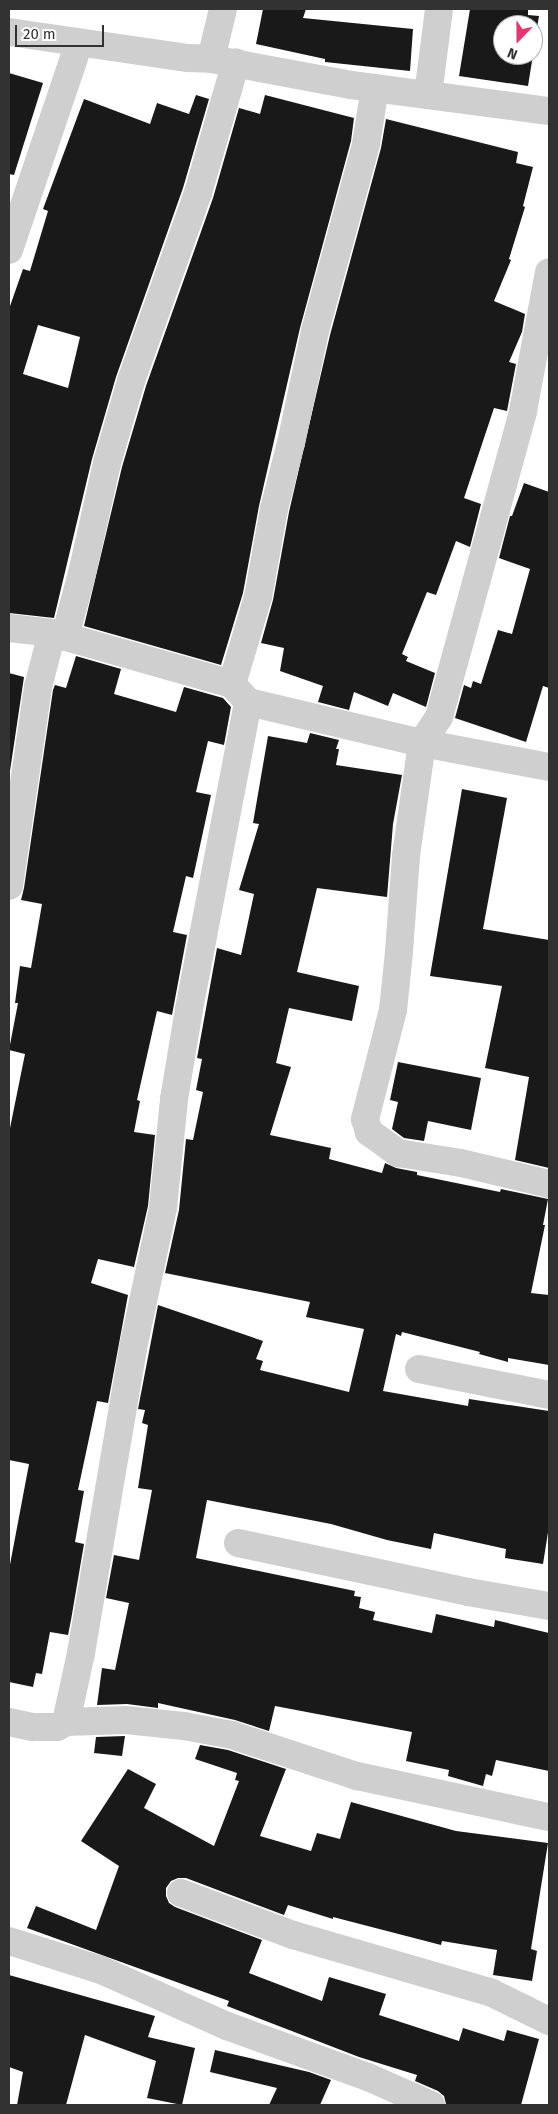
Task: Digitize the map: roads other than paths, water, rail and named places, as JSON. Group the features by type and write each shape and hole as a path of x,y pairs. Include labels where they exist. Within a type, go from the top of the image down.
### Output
{"street":[{"path":"9,886 38,687 82,573 107,463 132,381 198,193 223,60 223,9"},
{"path":"428,95 439,9"},
{"path":"9,32 188,58 223,60 375,88 549,112"},
{"path":"9,250 80,43"},
{"path":"66,1722 81,1653 133,1348 163,1208 174,1100 240,693 274,509 291,443 315,331 366,144 375,88"},
{"path":"549,272 523,410 439,717 422,743 406,856 400,952 393,1010 365,1119 369,1132 398,1153 462,1163 549,1184"},
{"path":"9,628 58,635 240,693 422,743 549,767"},
{"path":"419,1368 549,1395"},
{"path":"238,1544 468,1592 549,1606"},
{"path":"9,1722 33,1727 56,1727 66,1722 126,1720 184,1726 232,1735 357,1776 549,1817"},
{"path":"181,1893 294,1936 492,1993 549,2020"},
{"path":"9,1941 101,1970 226,2026 368,2077 431,2105"}]}
